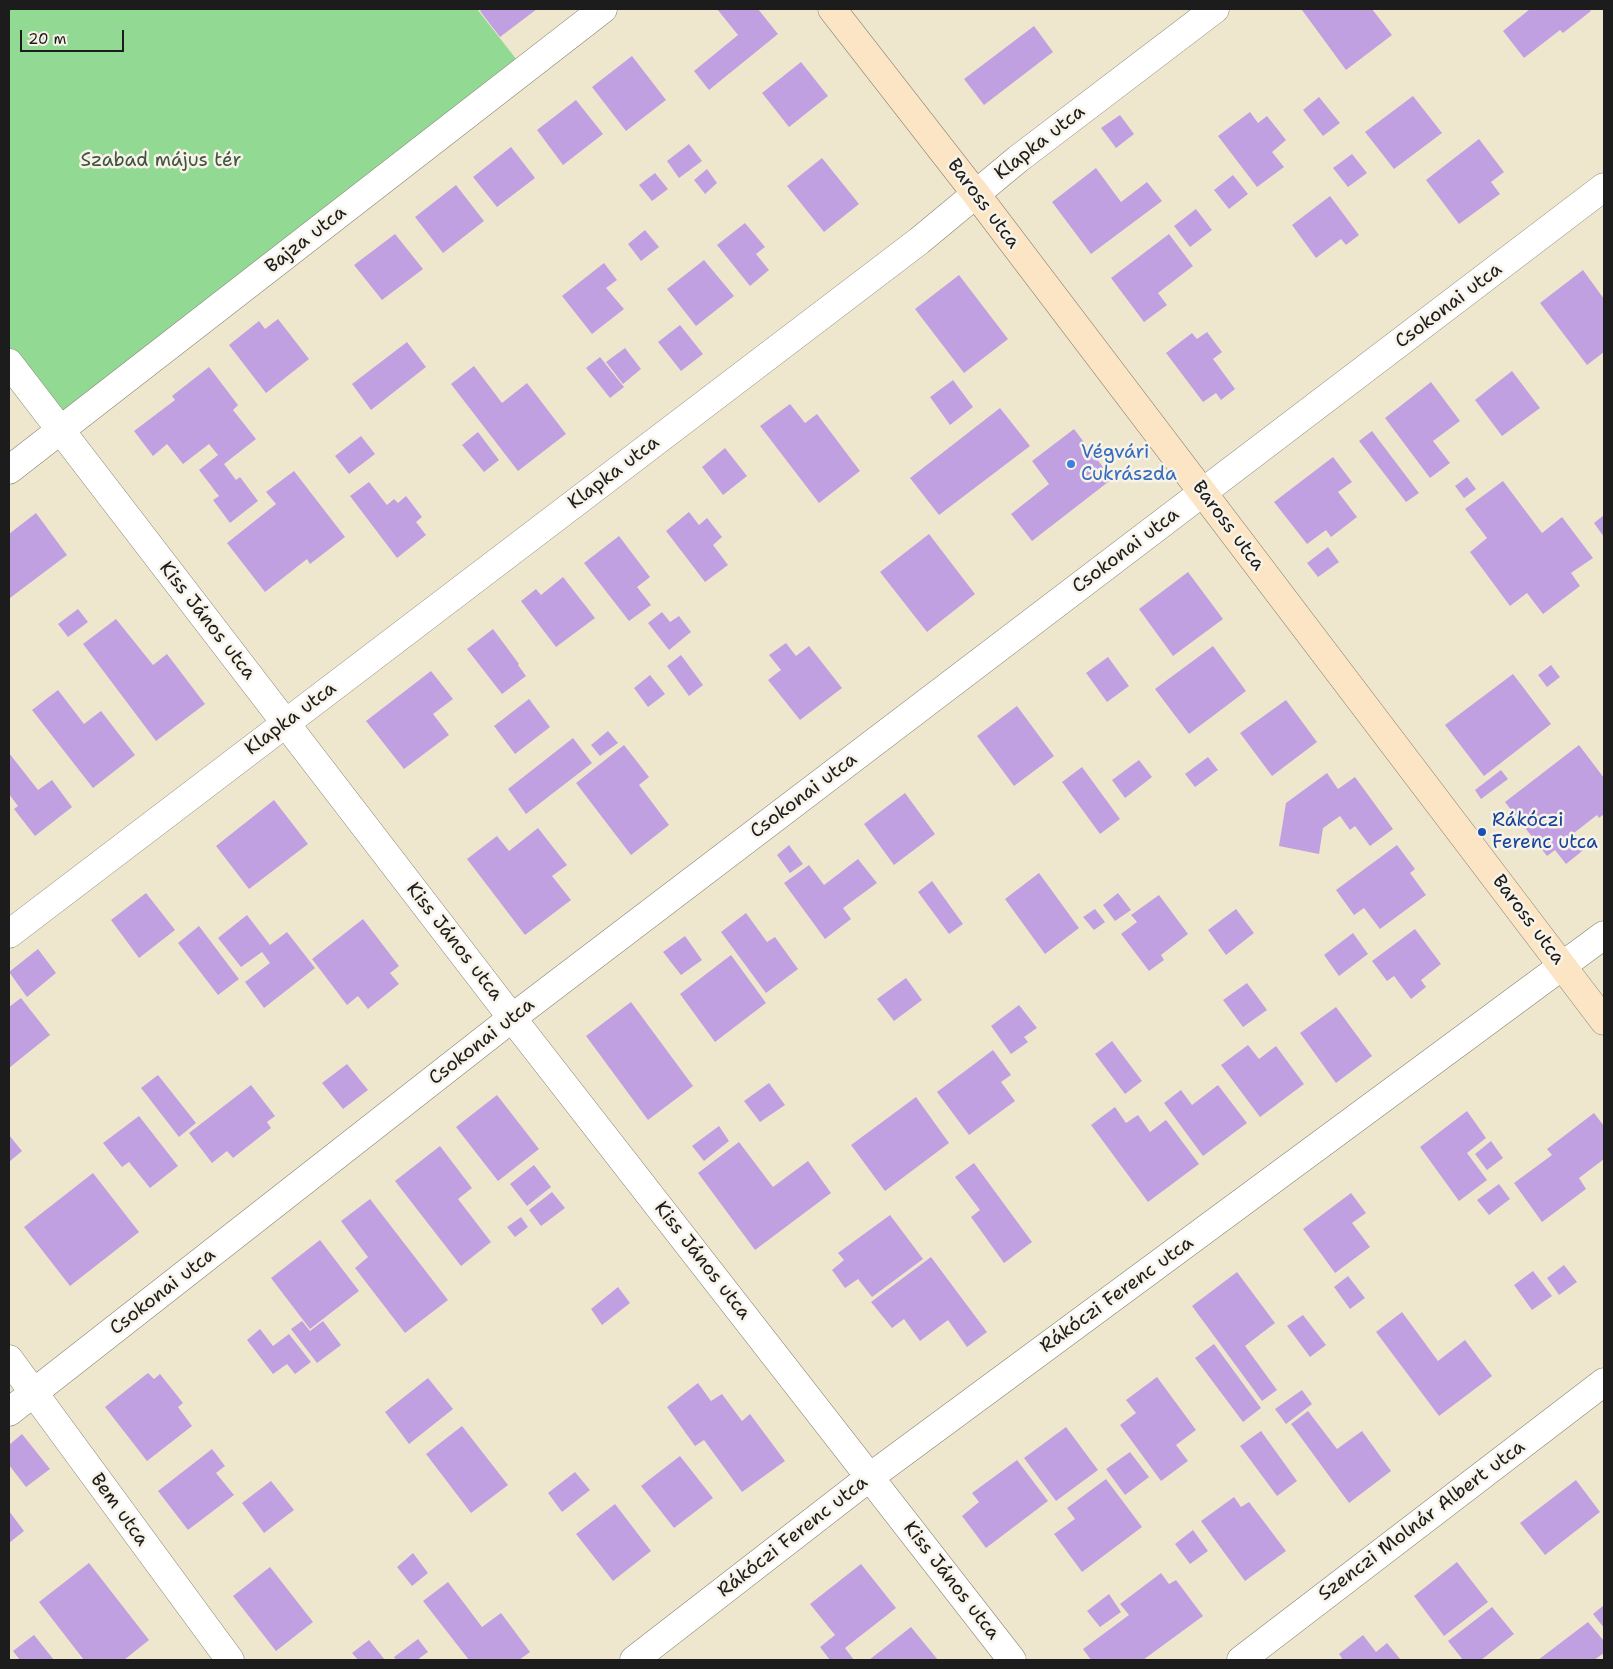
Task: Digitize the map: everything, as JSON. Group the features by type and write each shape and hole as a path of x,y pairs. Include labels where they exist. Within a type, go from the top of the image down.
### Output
{"street":[{"name":"Bajza utca","path":"9,470 603,9"},
{"name":"Baross utca","path":"832,9 976,194 1604,1021"},
{"name":"Klapka utca","path":"9,934 919,241 1018,159 1215,9"},
{"name":"Csokonai utca","path":"9,1412 512,1018 1604,187"},
{"name":"Kiss János utca","path":"9,363 512,1018 1012,1660"},
{"name":"Rákóczi Ferenc utca","path":"634,1660 870,1477 1604,935"},
{"name":"Bem utca","path":"9,1359 230,1660"},
{"name":"Szenczi Molnár Albert utca","path":"1241,1660 1604,1382"}],"green space":[{"name":"Szabad május tér","path":"9,9 477,9 524,69 60,431 9,363"}],"building":[{"path":"482,9 537,9 500,37 480,11"},
{"path":"717,9 758,9 778,34 709,90 694,71 738,35"},
{"path":"1372,9 1392,35 1346,70 1302,10"},
{"path":"1530,9 1589,9 1591,11 1563,33 1560,30 1524,58 1503,31"},
{"path":"1034,26 1053,52 984,105 964,79"},
{"path":"632,56 666,100 626,131 592,87"},
{"path":"801,62 828,96 789,127 762,93"},
{"path":"1413,96 1442,133 1394,169 1365,132"},
{"path":"1319,97 1340,123 1323,136 1303,110"},
{"path":"576,100 603,134 563,165 537,130"},
{"path":"1250,112 1258,123 1267,116 1286,140 1272,152 1284,167 1257,187 1218,136"},
{"path":"1120,115 1134,134 1116,148 1101,128"},
{"path":"1479,139 1504,172 1491,182 1500,194 1459,224 1426,180"},
{"path":"689,144 702,161 679,178 667,161"},
{"path":"511,147 535,178 497,207 473,177"},
{"path":"1352,154 1367,173 1348,187 1333,168"},
{"path":"822,158 859,204 824,232 787,186"},
{"path":"1096,168 1121,202 1147,182 1162,201 1091,254 1052,202"},
{"path":"707,169 717,183 705,194 694,180"},
{"path":"655,173 668,189 652,201 639,185"},
{"path":"1233,175 1248,194 1229,209 1214,190"},
{"path":"456,185 484,221 443,253 415,217"},
{"path":"1330,196 1359,235 1346,245 1341,239 1316,258 1292,225"},
{"path":"1196,209 1212,230 1190,247 1174,226"},
{"path":"745,223 765,247 756,254 769,270 750,286 717,245"},
{"path":"645,230 659,247 641,261 628,244"},
{"path":"395,234 423,269 382,300 354,265"},
{"path":"1169,234 1193,266 1158,293 1167,305 1144,322 1111,278"},
{"path":"704,260 734,296 696,326 667,289"},
{"path":"604,263 617,280 606,288 624,309 592,334 562,296"},
{"path":"1583,270 1604,299 1604,352 1587,365 1540,303"},
{"path":"959,275 1008,339 964,373 915,309"},
{"path":"278,319 309,359 266,393 229,345 259,321 265,329"},
{"path":"680,325 703,354 681,371 658,342"},
{"path":"1207,332 1222,352 1213,359 1235,389 1221,400 1216,393 1203,402 1166,353 1192,333 1197,339"},
{"path":"407,342 426,367 371,410 352,384"},
{"path":"625,348 641,369 623,384 606,362"},
{"path":"600,357 624,387 610,398 586,368"},
{"path":"474,366 502,403 527,383 566,434 518,471 451,384"},
{"path":"209,367 238,405 233,410 256,439 224,464 236,480 240,477 258,501 230,523 213,500 219,496 199,470 218,455 209,444 183,464 167,444 153,456 134,431 175,400 172,396"},
{"path":"1512,371 1540,408 1502,436 1475,400"},
{"path":"953,380 973,407 950,425 930,397"},
{"path":"1431,382 1460,421 1433,441 1450,463 1430,478 1385,418"},
{"path":"790,404 805,423 817,414 860,471 819,503 760,426"},
{"path":"1000,408 1030,446 939,515 910,478"},
{"path":"1074,429 1112,479 1032,541 1011,514 1049,484 1032,461"},
{"path":"1372,431 1419,493 1406,502 1359,441"},
{"path":"478,432 499,460 484,472 462,445"},
{"path":"361,436 375,454 349,474 335,456"},
{"path":"725,448 747,476 723,495 702,467"},
{"path":"1333,457 1352,482 1338,492 1357,517 1331,537 1326,530 1307,544 1274,502"},
{"path":"294,471 345,537 310,564 307,559 265,592 227,543 276,504 266,492"},
{"path":"1467,477 1476,489 1464,498 1455,486"},
{"path":"1503,481 1542,533 1562,517 1593,558 1571,573 1580,586 1543,614 1527,593 1510,606 1470,552 1487,538 1465,509"},
{"path":"369,482 387,505 394,499 398,503 406,496 422,517 416,522 426,535 397,558 350,496"},
{"path":"689,512 699,525 707,518 722,537 713,545 728,565 705,582 666,531"},
{"path":"36,513 67,555 10,598 9,534"},
{"path":"1604,515 1604,537 1594,523"},
{"path":"929,534 975,594 927,632 880,572"},
{"path":"619,536 650,577 637,587 651,605 629,621 584,563"},
{"path":"1328,547 1339,562 1318,577 1307,563"},
{"path":"1188,572 1223,619 1173,656 1139,609"},
{"path":"563,577 595,618 556,647 521,601 536,589 541,595"},
{"path":"78,609 88,622 68,637 58,624"},
{"path":"662,612 670,622 679,616 691,632 669,650 648,623"},
{"path":"116,619 153,665 167,654 205,704 156,741 83,644"},
{"path":"493,629 526,676 502,694 467,649"},
{"path":"786,643 796,656 809,646 842,688 800,720 768,680 781,670 769,655"},
{"path":"1213,646 1246,691 1189,734 1155,689"},
{"path":"681,655 703,685 689,696 667,666"},
{"path":"1108,657 1129,686 1107,702 1086,673"},
{"path":"1551,665 1560,677 1547,687 1538,675"},
{"path":"431,671 453,699 433,714 449,735 404,769 366,721"},
{"path":"1513,674 1551,724 1484,776 1445,725"},
{"path":"650,675 665,694 648,707 634,688"},
{"path":"58,690 84,724 101,711 135,755 93,788 32,710"},
{"path":"529,699 550,727 515,754 494,726"},
{"path":"1286,700 1317,742 1272,776 1240,733"},
{"path":"1017,706 1054,756 1014,786 977,736"},
{"path":"608,731 618,743 600,756 591,745"},
{"path":"573,738 592,763 526,814 508,789"},
{"path":"624,745 649,777 639,785 669,825 631,855 576,783"},
{"path":"1579,745 1604,778 1604,814 1599,818 1597,815 1574,833 1586,848 1566,864 1555,850 1547,856 1505,802"},
{"path":"9,753 38,790 52,780 72,807 35,836 14,809 18,806 9,794"},
{"path":"1208,757 1218,770 1195,787 1185,774"},
{"path":"1139,760 1152,777 1125,798 1112,780"},
{"path":"1082,767 1120,819 1100,834 1062,782"},
{"path":"1501,770 1508,779 1481,799 1475,790"},
{"path":"1327,773 1338,789 1355,777 1393,829 1370,846 1355,826 1350,830 1340,816 1323,828 1319,854 1279,846 1286,803"},
{"path":"905,793 935,834 894,865 864,824"},
{"path":"274,800 308,844 249,889 216,846"},
{"path":"538,828 567,865 552,876 571,900 525,935 467,859 497,836 509,851"},
{"path":"789,845 803,864 790,873 777,855"},
{"path":"1397,845 1415,869 1410,873 1426,895 1380,929 1364,908 1354,915 1336,890"},
{"path":"858,859 877,883 843,908 851,919 825,939 784,883 809,865 824,885"},
{"path":"1039,873 1079,928 1045,954 1005,899"},
{"path":"932,881 963,924 949,934 918,892"},
{"path":"146,893 175,930 139,958 111,920"},
{"path":"1118,893 1131,910 1115,921 1103,905"},
{"path":"1159,895 1188,934 1161,955 1164,960 1149,971 1121,934 1137,922 1131,915"},
{"path":"1095,909 1105,922 1094,930 1083,917"},
{"path":"1236,909 1254,933 1226,955 1208,930"},
{"path":"746,913 767,942 775,937 798,969 766,993 721,932"},
{"path":"247,915 270,945 287,932 315,968 264,1008 245,982 270,963 262,952 241,967 218,938"},
{"path":"363,919 399,966 390,973 399,984 368,1009 358,996 347,1005 312,959"},
{"path":"199,926 239,979 218,995 178,943"},
{"path":"1415,929 1441,964 1421,980 1426,987 1411,999 1394,976 1387,981 1372,961"},
{"path":"1353,933 1368,954 1339,976 1324,955"},
{"path":"685,936 702,960 681,975 663,952"},
{"path":"38,949 56,973 27,997 9,972"},
{"path":"731,955 766,1003 715,1042 680,994"},
{"path":"906,978 922,1000 894,1021 877,999"},
{"path":"1247,983 1267,1010 1243,1027 1223,1000"},
{"path":"21,998 50,1035 9,1068 9,1007"},
{"path":"631,1002 693,1086 648,1120 586,1036"},
{"path":"1019,1005 1037,1028 1024,1037 1028,1042 1011,1054 991,1026"},
{"path":"1336,1007 1372,1056 1336,1083 1300,1033"},
{"path":"1112,1041 1142,1081 1125,1094 1095,1054"},
{"path":"1248,1045 1259,1059 1276,1046 1304,1084 1260,1117 1221,1065"},
{"path":"993,1050 1011,1075 1001,1082 1015,1101 969,1135 937,1092"},
{"path":"347,1064 368,1090 343,1109 322,1083"},
{"path":"158,1075 196,1123 179,1137 141,1088"},
{"path":"769,1083 785,1105 760,1122 744,1101"},
{"path":"251,1085 275,1116 267,1122 271,1128 233,1158 227,1151 212,1163 189,1133"},
{"path":"1218,1085 1247,1123 1203,1156 1164,1103 1181,1090 1192,1105"},
{"path":"497,1095 539,1149 498,1181 456,1127"},
{"path":"916,1097 949,1143 885,1191 851,1145"},
{"path":"1115,1107 1126,1123 1138,1115 1150,1132 1166,1120 1199,1164 1148,1202 1091,1125"},
{"path":"1467,1111 1486,1138 1467,1153 1487,1180 1459,1201 1420,1147"},
{"path":"1594,1113 1604,1126 1604,1159 1579,1178 1586,1189 1542,1222 1514,1183 1552,1155 1547,1149"},
{"path":"139,1116 178,1166 150,1188 129,1162 122,1167 103,1143"},
{"path":"719,1126 729,1141 704,1161 692,1146"},
{"path":"9,1135 22,1151 9,1162"},
{"path":"1491,1141 1503,1158 1487,1170 1475,1154"},
{"path":"739,1142 773,1187 808,1161 831,1193 755,1250 698,1173"},
{"path":"440,1146 472,1188 458,1199 491,1242 461,1266 395,1181"},
{"path":"974,1163 1032,1242 1004,1263 971,1217 980,1210 955,1177"},
{"path":"534,1165 551,1187 527,1206 510,1184"},
{"path":"93,1173 139,1232 70,1286 24,1227"},
{"path":"1499,1184 1510,1199 1489,1215 1477,1200"},
{"path":"552,1192 565,1208 541,1226 529,1210"},
{"path":"1351,1193 1366,1213 1352,1223 1370,1247 1335,1273 1303,1229"},
{"path":"370,1199 448,1300 405,1333 355,1268 368,1257 341,1221"},
{"path":"890,1215 923,1259 872,1297 858,1279 845,1288 832,1270 844,1260 838,1253"},
{"path":"521,1217 528,1227 515,1237 507,1227"},
{"path":"320,1240 359,1291 310,1329 271,1278"},
{"path":"931,1257 987,1332 967,1347 948,1320 920,1341 904,1319 892,1328 871,1302"},
{"path":"1564,1265 1577,1282 1559,1295 1547,1278"},
{"path":"1533,1271 1552,1296 1532,1310 1514,1285"},
{"path":"1237,1272 1275,1323 1245,1346 1277,1390 1262,1401 1192,1306"},
{"path":"1348,1276 1365,1298 1350,1309 1334,1287"},
{"path":"618,1287 630,1303 602,1325 591,1309"},
{"path":"1402,1312 1438,1361 1465,1340 1492,1376 1439,1416 1376,1332"},
{"path":"1303,1315 1326,1345 1310,1357 1287,1326"},
{"path":"302,1321 310,1331 323,1321 341,1345 317,1363 291,1329"},
{"path":"260,1329 273,1346 289,1334 311,1362 295,1374 287,1364 273,1374 247,1340"},
{"path":"1214,1344 1261,1408 1243,1422 1195,1358"},
{"path":"148,1373 154,1379 160,1374 183,1403 178,1407 192,1426 147,1461 105,1407"},
{"path":"1157,1377 1196,1430 1176,1445 1188,1461 1161,1481 1120,1425 1136,1413 1126,1400"},
{"path":"428,1378 453,1409 409,1444 385,1412"},
{"path":"698,1383 711,1401 722,1394 742,1421 750,1414 785,1461 742,1492 704,1440 695,1446 667,1407"},
{"path":"1302,1390 1312,1404 1286,1424 1275,1409"},
{"path":"1308,1411 1337,1449 1362,1431 1391,1471 1349,1503 1291,1424"},
{"path":"462,1426 508,1485 471,1513 426,1454"},
{"path":"1066,1427 1098,1470 1056,1501 1024,1458"},
{"path":"1261,1431 1297,1481 1277,1496 1240,1446"},
{"path":"22,1434 50,1469 26,1487 9,1465 9,1445"},
{"path":"212,1449 225,1466 216,1473 234,1495 188,1530 158,1491"},
{"path":"1130,1452 1149,1477 1125,1495 1106,1469"},
{"path":"680,1456 713,1498 674,1528 641,1486"},
{"path":"1017,1460 1048,1501 986,1548 962,1516 979,1502 972,1493"},
{"path":"575,1472 590,1490 562,1512 548,1493"},
{"path":"1106,1479 1142,1527 1082,1572 1054,1534 1075,1519 1067,1508"},
{"path":"1576,1480 1600,1512 1545,1555 1520,1523"},
{"path":"271,1481 294,1510 264,1533 242,1503"},
{"path":"1234,1497 1241,1507 1249,1502 1286,1551 1245,1581 1201,1521"},
{"path":"615,1504 651,1551 613,1581 576,1534"},
{"path":"9,1511 24,1531 9,1543"},
{"path":"1193,1530 1208,1551 1190,1564 1175,1544"},
{"path":"413,1553 428,1573 412,1586 397,1567"},
{"path":"1457,1562 1488,1602 1444,1636 1414,1596"},
{"path":"89,1563 149,1640 124,1660 84,1660 39,1602"},
{"path":"861,1564 896,1608 845,1648 854,1660 830,1660 820,1647 835,1635 810,1604"},
{"path":"270,1567 313,1622 276,1651 233,1596"},
{"path":"1161,1573 1169,1584 1176,1580 1203,1616 1143,1660 1091,1660 1083,1649 1129,1615 1120,1604"},
{"path":"448,1582 482,1627 501,1613 530,1652 519,1660 469,1660 423,1601"},
{"path":"1109,1594 1121,1612 1100,1627 1087,1611"},
{"path":"1604,1605 1604,1628 1593,1614"},
{"path":"1492,1607 1514,1634 1481,1660 1463,1660 1448,1641"},
{"path":"1588,1622 1604,1641 1604,1653 1594,1660 1538,1660"},
{"path":"911,1627 938,1660 869,1660"},
{"path":"34,1635 54,1660 20,1660 13,1651"},
{"path":"1363,1635 1376,1652 1387,1643 1401,1660 1343,1660 1339,1654"},
{"path":"418,1639 428,1652 417,1660 396,1660 394,1657"},
{"path":"369,1640 385,1660 358,1660 352,1653"}],"place":[{"name":"Végvári Cukrászda","path":"1071,464"},
{"name":"Rákóczi Ferenc utca","path":"1482,832"}]}
